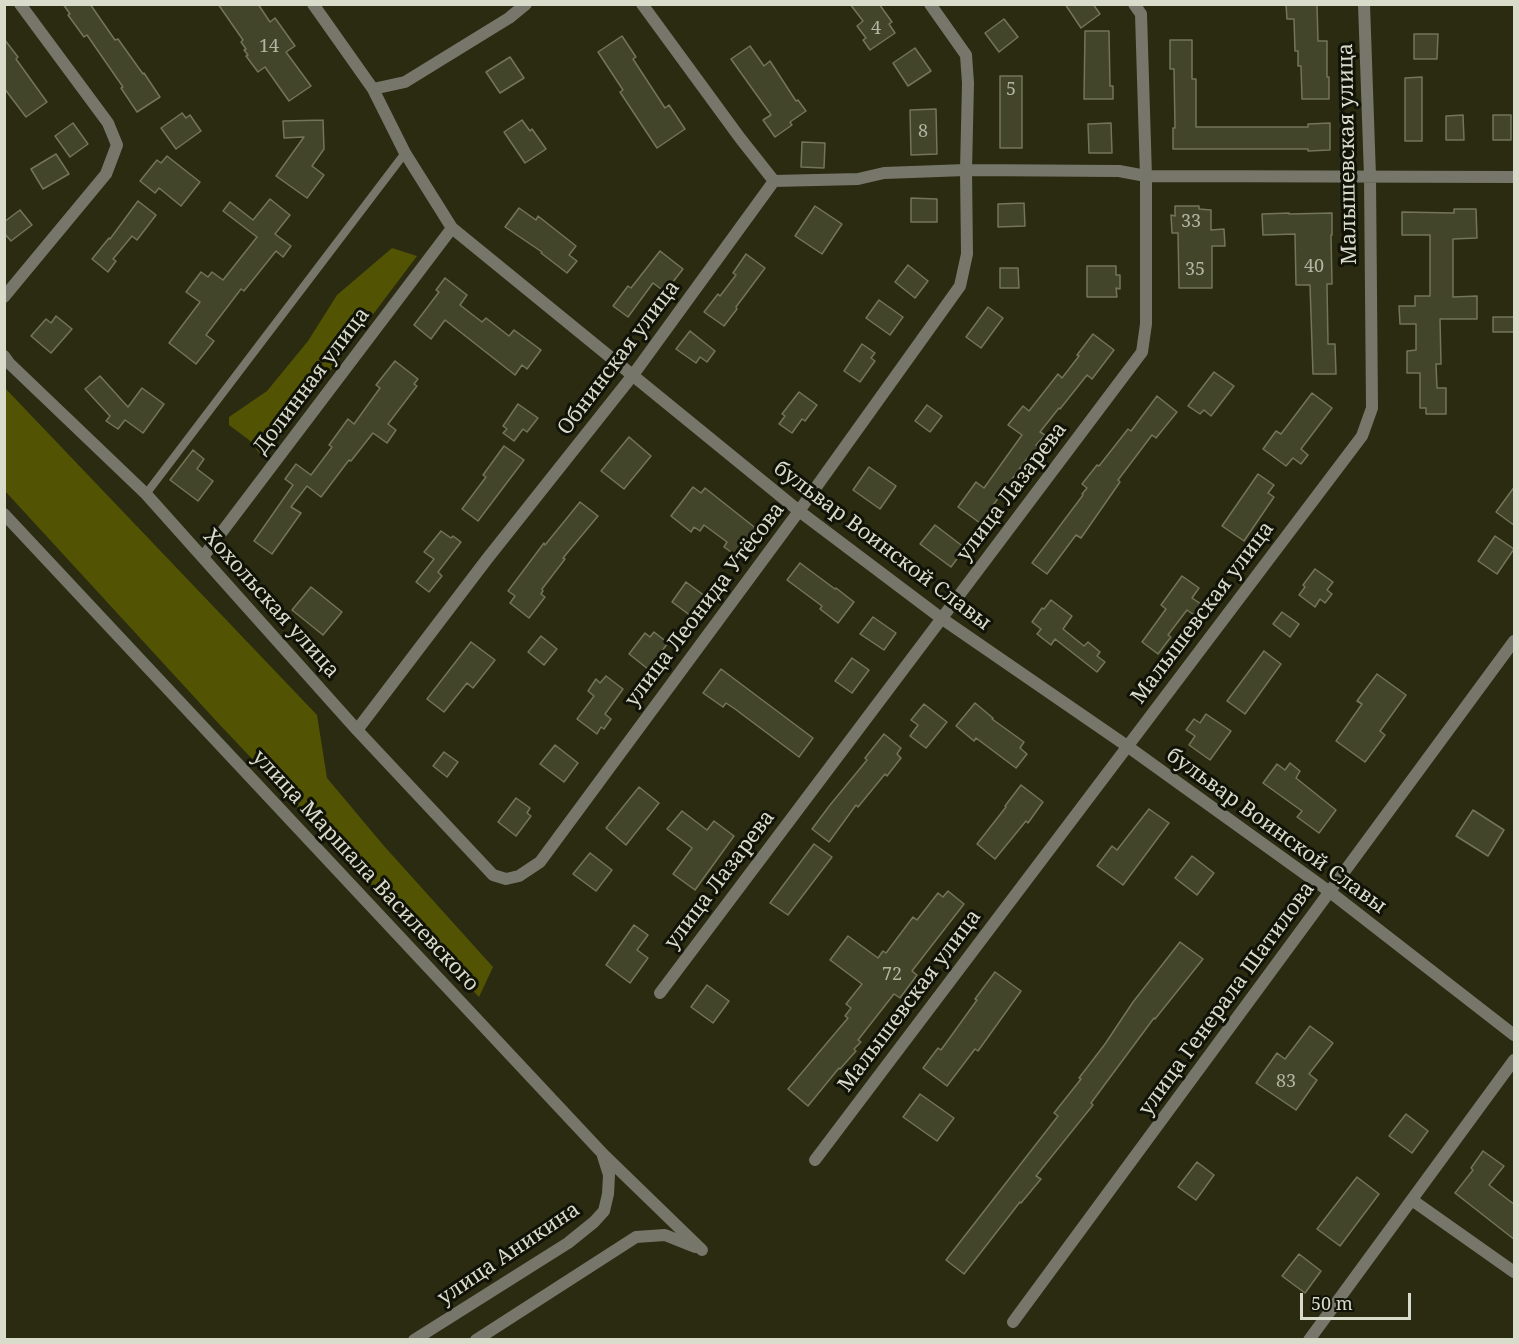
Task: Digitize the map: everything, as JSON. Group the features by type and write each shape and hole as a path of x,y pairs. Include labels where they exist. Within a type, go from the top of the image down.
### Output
{"street":[{"path":"4,297 106,174 117,145 108,123 20,4"},
{"name":"бульвар Воинской Славы","path":"313,4 373,89 405,153 453,228 799,511 941,618 1127,746 1330,892 1515,1035"},
{"path":"373,89 405,82 509,18 526,4"},
{"path":"642,4 774,181 858,179 885,173 966,170 1119,171 1146,176 1515,177"},
{"name":"улица Леонида Утёсова","path":"506,879 519,876 540,862 799,511 960,285 967,254 968,83 966,55 930,4"},
{"name":"улица Лазарева","path":"660,993 1142,352 1146,324 1146,176 1141,15 1134,4"},
{"name":"Малышевская улица","path":"815,1160 1362,435 1372,408 1370,176 1364,4"},
{"name":"Обнинская улица","path":"357,730 487,559 633,375 774,181"},
{"name":"Долинная улица","path":"203,557 453,228"},
{"name":"Хохольская улица","path":"4,356 146,494 357,730 493,875 506,879"},
{"name":"улица Маршала Василевского","path":"4,514 603,1154 702,1250 665,1234 636,1237 476,1340"},
{"name":"улица Генерала Шатилова","path":"1013,1322 1515,642"},
{"path":"1310,1340 1515,1060"},
{"name":"улица Аникина","path":"414,1340 568,1243 594,1222 604,1211 608,1194 609,1176 603,1154"},
{"path":"1412,1200 1515,1272"}],"lane":[{"path":"146,494 405,153"}],"shaded area":[{"path":"392,248 417,256 264,459 249,440 229,425 229,417 267,391 308,341 337,295"},
{"path":"5,388 317,715 327,778 384,846 493,967 479,997 220,725 5,491"}],"building":[{"path":"63,4 90,4 160,97 137,112 121,88 123,87 87,35 84,37 68,15 70,14"},
{"path":"218,4 258,4 270,22 275,18 295,46 286,52 311,86 289,101 265,67 258,72 246,56 248,55 244,50 246,49 241,42 243,40"},
{"path":"850,4 879,4 892,22 889,24 895,33 870,50 863,40 866,38 857,26 863,21"},
{"path":"1065,4 1093,4 1100,14 1081,28"},
{"path":"1286,4 1317,4 1318,41 1327,41 1329,99 1302,99 1301,66 1298,66 1298,51 1295,51 1294,19 1287,19"},
{"path":"1004,19 1018,37 999,52 985,33"},
{"path":"1085,31 1109,31 1110,86 1113,86 1113,99 1084,99"},
{"path":"1414,34 1438,34 1437,59 1414,59"},
{"path":"622,36 636,57 633,59 665,108 669,105 685,129 657,148 620,92 623,90 598,52"},
{"path":"4,39 47,102 26,117 4,88"},
{"path":"1170,40 1192,40 1192,79 1196,79 1196,127 1308,127 1308,124 1330,123 1330,150 1173,149 1174,69 1170,69"},
{"path":"750,46 764,66 770,61 796,101 798,100 806,111 790,122 792,125 775,137 763,120 771,115 731,59"},
{"path":"915,48 931,71 908,86 893,63"},
{"path":"510,57 524,78 500,93 486,72"},
{"path":"1000,76 1022,76 1022,148 1000,148"},
{"path":"1422,77 1422,141 1405,141 1405,78"},
{"path":"936,109 937,154 911,155 910,110"},
{"path":"182,113 186,118 190,115 201,131 176,149 161,128"},
{"path":"1463,115 1464,140 1446,140 1446,116"},
{"path":"1493,115 1511,115 1511,140 1493,140"},
{"path":"323,120 324,149 312,166 324,175 307,198 276,176 304,137 284,138 283,121"},
{"path":"522,120 530,131 532,129 546,149 525,163 504,132"},
{"path":"73,123 88,144 70,157 55,136"},
{"path":"1111,123 1112,153 1089,153 1088,124"},
{"path":"802,142 825,143 824,168 801,167"},
{"path":"56,154 69,174 43,189 31,169"},
{"path":"167,156 200,182 181,206 159,188 155,193 140,181 157,160 161,163"},
{"path":"911,198 937,199 937,222 911,222"},
{"path":"270,199 290,215 275,234 291,246 283,257 276,251 244,291 241,289 206,335 214,341 196,364 169,343 200,302 186,292 201,272 208,277 212,272 223,280 257,237 223,211 230,202 253,220"},
{"path":"138,201 156,215 137,240 132,236 113,259 116,261 108,272 92,259"},
{"path":"1024,203 1025,226 998,227 998,204"},
{"path":"815,206 842,224 822,254 795,236"},
{"path":"1175,206 1199,206 1199,209 1211,210 1211,230 1224,229 1225,246 1212,246 1212,288 1179,288 1178,233 1172,233 1171,215 1175,216"},
{"path":"519,208 536,220 538,216 576,246 569,255 577,261 567,273 542,252 505,227"},
{"path":"1454,209 1476,209 1477,238 1453,239 1453,297 1477,296 1477,319 1440,319 1441,364 1436,364 1437,388 1446,388 1446,414 1426,414 1426,408 1420,408 1420,373 1407,373 1407,351 1416,350 1416,324 1400,324 1399,306 1415,306 1415,296 1430,296 1430,235 1402,235 1402,212 1454,213"},
{"path":"20,210 32,225 11,241 4,233 4,222"},
{"path":"1332,213 1332,284 1327,284 1328,344 1335,344 1336,374 1313,374 1310,285 1296,285 1295,234 1263,235 1262,214"},
{"path":"660,251 683,269 665,292 653,283 628,317 613,306 628,286 631,288"},
{"path":"746,254 765,268 724,326 704,312 736,275 733,273"},
{"path":"908,265 928,281 915,298 895,282"},
{"path":"1087,266 1116,266 1116,275 1120,275 1120,289 1116,288 1117,297 1087,297"},
{"path":"1000,268 1018,268 1019,288 1000,288"},
{"path":"445,278 467,295 460,305 482,322 486,318 509,336 514,330 541,350 527,369 522,365 515,375 445,320 431,339 414,325 439,292 436,290"},
{"path":"879,300 903,317 890,335 866,318"},
{"path":"988,307 1003,318 981,348 966,337"},
{"path":"56,316 72,329 51,353 31,336 46,319 51,323"},
{"path":"1493,317 1514,317 1514,332 1493,332"},
{"path":"690,331 715,351 707,362 700,357 696,363 676,349"},
{"path":"1093,334 1114,350 1092,379 1087,375 1040,432 1045,435 1036,445 1040,449 1032,459 1029,456 980,523 958,507 976,482 984,488 1022,435 1008,425 1023,406 1029,411 1058,374 1062,378"},
{"path":"862,344 875,353 871,358 875,361 860,382 844,371"},
{"path":"395,361 418,379 414,384 417,386 388,424 396,430 387,443 373,433 321,497 307,486 291,507 301,513 272,554 254,541 293,485 285,479 296,464 311,475 332,447 329,445 348,419 354,424 380,388 376,385"},
{"path":"1214,372 1234,386 1211,416 1204,410 1200,414 1188,406"},
{"path":"100,376 128,407 142,388 164,404 143,433 125,420 118,429 106,421 110,416 85,389"},
{"path":"799,392 817,405 805,421 802,419 792,433 779,424 785,416 782,414"},
{"path":"1312,393 1332,408 1301,449 1308,455 1301,464 1293,458 1286,466 1263,449 1276,431 1281,434"},
{"path":"1157,396 1177,412 1156,438 1152,435 1118,480 1120,482 1081,538 1076,535 1047,574 1032,563 1083,495 1087,488 1082,484 1128,429 1131,431"},
{"path":"518,404 538,418 527,432 523,429 514,441 503,433 507,429 503,426"},
{"path":"927,405 942,416 930,432 915,421"},
{"path":"629,437 651,456 624,489 601,471"},
{"path":"504,446 524,460 478,521 462,509 486,477 483,475"},
{"path":"193,450 204,459 197,469 213,481 198,501 170,480"},
{"path":"869,467 896,486 880,509 853,490"},
{"path":"1258,474 1274,485 1268,493 1274,497 1244,541 1222,526"},
{"path":"1515,486 1515,526 1496,512"},
{"path":"693,487 701,493 705,488 758,530 738,557 724,547 727,542 704,525 700,531 694,527 691,532 671,516"},
{"path":"580,502 598,516 563,558 565,559 542,589 541,594 545,597 529,618 510,603 515,596 508,591 544,543 545,545"},
{"path":"935,525 965,548 951,567 920,544"},
{"path":"441,531 461,542 438,572 442,576 429,592 416,582 434,559 424,552"},
{"path":"1495,536 1514,549 1497,574 1478,561"},
{"path":"800,563 854,602 838,623 820,609 822,606 787,580"},
{"path":"1315,569 1333,582 1327,590 1332,594 1325,603 1320,599 1315,607 1299,595 1305,587 1303,585"},
{"path":"1182,576 1199,588 1192,598 1201,604 1194,615 1187,610 1168,635 1171,637 1158,654 1142,642 1166,609 1161,605"},
{"path":"686,582 705,596 691,616 672,602"},
{"path":"311,587 342,612 323,635 292,610"},
{"path":"1051,600 1072,616 1063,629 1084,646 1088,642 1100,652 1097,656 1105,662 1097,672 1055,639 1051,645 1037,634 1041,629 1032,622"},
{"path":"1282,612 1299,624 1290,637 1273,624"},
{"path":"873,617 896,633 884,650 860,634"},
{"path":"654,632 668,643 648,669 629,654 645,633 650,637"},
{"path":"541,636 557,649 544,665 528,652"},
{"path":"471,642 495,660 473,688 467,683 444,712 427,699"},
{"path":"1264,651 1281,664 1245,714 1227,701"},
{"path":"852,658 869,670 852,693 835,681"},
{"path":"721,669 813,738 799,757 726,703 723,707 703,693"},
{"path":"1377,674 1406,695 1380,731 1385,735 1365,762 1336,741 1362,704 1357,701"},
{"path":"606,676 623,689 605,714 611,719 604,729 601,727 597,734 577,719 594,696 588,691 596,679 600,683"},
{"path":"975,703 992,719 1024,742 1020,748 1027,754 1016,768 976,738 974,741 956,726"},
{"path":"924,704 947,722 926,748 910,736 918,725 911,720"},
{"path":"1206,714 1231,731 1210,760 1189,745 1195,736 1186,730 1194,719 1200,723"},
{"path":"884,734 901,748 897,754 901,758 858,807 856,805 829,842 812,829 867,760 865,758"},
{"path":"555,745 578,763 564,782 540,764"},
{"path":"444,752 458,762 447,777 433,766"},
{"path":"1290,763 1300,771 1296,778 1336,810 1319,833 1297,817 1302,811 1263,783 1277,764 1285,770"},
{"path":"1021,785 1043,802 1028,823 1026,821 995,859 977,844"},
{"path":"639,787 659,803 626,845 606,828"},
{"path":"516,798 530,808 527,813 531,816 516,836 498,822"},
{"path":"1149,809 1169,823 1123,885 1097,866 1112,846 1117,850"},
{"path":"1473,810 1504,830 1488,856 1456,836"},
{"path":"682,811 707,830 714,821 734,836 695,890 673,874 692,848 667,829"},
{"path":"814,844 832,857 788,915 770,903"},
{"path":"590,853 612,870 596,891 573,874"},
{"path":"1192,856 1214,873 1197,895 1175,878"},
{"path":"948,891 964,904 912,971 917,975 900,998 894,994 858,1040 861,1042 854,1049 856,1051 808,1106 788,1089 848,1018 845,1016 851,1008 846,1004 862,984 830,960 848,936 878,958 883,951 886,953 913,917 917,920 938,893 943,897"},
{"path":"634,925 648,935 637,950 648,958 630,983 606,965"},
{"path":"1180,942 1203,959 1154,1018 1091,1103 1093,1105 1036,1176 1041,1179 1020,1202 964,1274 946,1260 1058,1116 1054,1113 1081,1079 1079,1078 1133,1002"},
{"path":"995,972 1021,991 978,1051 975,1049 947,1086 923,1068 938,1048 941,1050"},
{"path":"707,985 729,1001 713,1023 691,1007"},
{"path":"1310,1026 1333,1043 1309,1074 1317,1080 1296,1110 1256,1083 1277,1053 1285,1059"},
{"path":"920,1094 954,1118 937,1141 903,1117"},
{"path":"1406,1114 1428,1131 1412,1153 1389,1136"},
{"path":"1483,1151 1504,1166 1489,1185 1515,1205 1515,1240 1455,1193 1473,1170 1471,1168"},
{"path":"1197,1162 1214,1175 1196,1200 1178,1187"},
{"path":"1357,1177 1379,1194 1340,1246 1317,1229"},
{"path":"1299,1254 1321,1271 1305,1293 1282,1276"}]}
